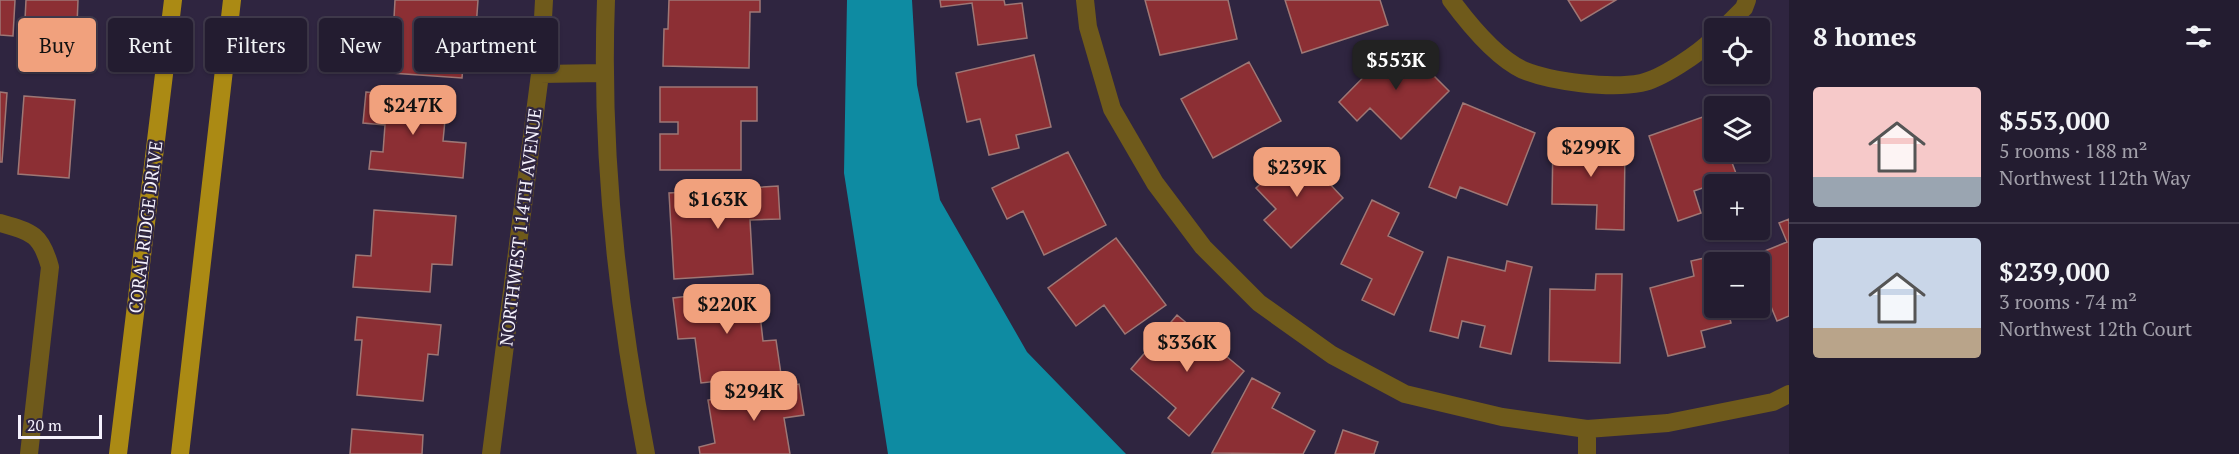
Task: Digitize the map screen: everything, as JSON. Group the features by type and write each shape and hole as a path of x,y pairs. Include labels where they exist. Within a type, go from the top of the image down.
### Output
{"main road":[{"name":"CORAL RIDGE DRIVE","path":"118,454 173,0"},
{"path":"180,454 232,0"}],"street":[{"name":"NORTHWEST 114TH AVENUE","path":"490,454 540,74 544,0"},
{"path":"606,0 603,74 612,222 629,367 646,454"},
{"path":"1085,0 1088,27 1112,109 1155,183 1203,247 1259,303 1332,355 1405,394 1502,417 1587,429 1668,423 1773,402 1789,394"},
{"path":"1451,0 1474,32 1522,70 1588,85 1642,83 1700,53 1704,49"},
{"path":"1734,18 1744,8 1747,0"},
{"path":"540,74 603,74"},
{"path":"0,223 24,230 44,244 50,267 29,454"},
{"path":"1587,429 1587,454"}],"water":[{"path":"847,0 912,0 917,85 940,200 1027,352 1126,454 888,454 844,173"}],"building":[{"path":"0,0 15,0 13,36 0,35"},
{"path":"26,0 78,0 77,18 25,18"},
{"path":"395,0 478,0 477,18 414,18 414,72 462,72 462,78 391,73 402,72 402,18 394,18"},
{"path":"669,0 760,0 760,12 750,12 749,68 663,66 664,29 668,29"},
{"path":"940,0 1004,0 1005,5 1022,3 1027,38 978,45 972,3 941,7"},
{"path":"1145,0 1228,0 1237,39 1160,55"},
{"path":"1285,0 1380,0 1388,25 1302,53"},
{"path":"1568,0 1616,0 1581,21"},
{"path":"1399,41 1449,91 1401,139 1370,108 1357,121 1339,102"},
{"path":"1034,55 1051,127 1016,135 1019,148 989,155 980,119 967,122 956,73"},
{"path":"1249,62 1281,121 1213,158 1181,99"},
{"path":"660,87 757,87 757,121 741,121 741,170 660,170 660,134 678,134 678,122 660,122"},
{"path":"0,92 7,93 2,162 0,162"},
{"path":"366,92 447,99 443,141 466,143 463,178 369,169 371,151 383,152 385,125 363,123"},
{"path":"24,96 75,100 69,178 18,174"},
{"path":"1463,103 1535,133 1507,205 1460,187 1456,198 1429,187"},
{"path":"1704,117 1704,162 1732,162 1736,174 1704,174 1704,188 1694,191 1701,213 1678,221 1649,136"},
{"path":"1553,137 1592,138 1592,144 1625,145 1624,230 1596,229 1597,205 1552,204"},
{"path":"1297,149 1343,198 1291,248 1264,220 1276,209 1256,188"},
{"path":"1068,152 1106,225 1044,255 1023,211 1007,219 992,188"},
{"path":"778,186 780,219 750,220 753,274 674,279 669,193"},
{"path":"1372,200 1399,213 1388,236 1423,252 1394,315 1362,300 1372,279 1341,264"},
{"path":"374,210 456,216 452,265 432,264 430,292 353,287 356,255 371,256"},
{"path":"1789,219 1789,316 1777,321 1770,304 1770,252 1762,252 1787,242 1779,223"},
{"path":"1116,238 1166,305 1125,334 1104,305 1076,326 1048,288"},
{"path":"1448,257 1505,271 1507,261 1532,267 1511,354 1480,347 1485,326 1462,321 1458,338 1430,331"},
{"path":"1704,258 1704,318 1730,318 1731,323 1701,331 1705,347 1668,356 1650,288 1694,276 1691,261"},
{"path":"1596,274 1622,274 1620,363 1549,361 1550,289 1595,290"},
{"path":"757,288 763,341 776,340 781,374 701,383 695,338 678,339 673,298"},
{"path":"1177,315 1244,371 1189,436 1168,418 1176,408 1131,369"},
{"path":"357,317 441,325 438,355 428,354 423,401 357,395 362,340 355,340"},
{"path":"1252,378 1280,393 1272,408 1315,431 1303,454 1212,453"},
{"path":"799,384 804,415 784,418 790,454 700,454 699,447 715,443 708,400"},
{"path":"352,429 423,435 422,454 350,454"},
{"path":"1343,430 1378,442 1374,454 1335,454"}]}
